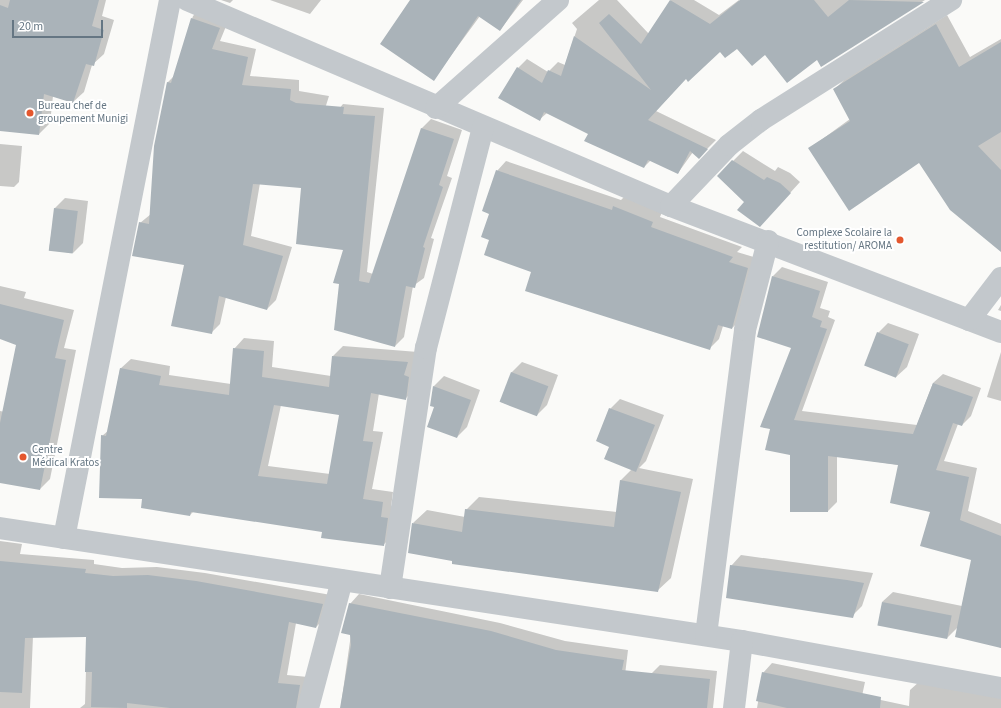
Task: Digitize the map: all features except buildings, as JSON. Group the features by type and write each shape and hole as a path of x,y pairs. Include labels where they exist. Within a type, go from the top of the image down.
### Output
{"street":[{"path":"64,538 170,0"},
{"path":"187,0 436,108 672,206 768,241 1001,332"},
{"path":"436,108 558,0"},
{"path":"672,206 729,145 761,120 951,0"},
{"path":"390,588 426,348 483,127"},
{"path":"706,635 745,330 768,241"},
{"path":"969,320 1001,278"},
{"path":"0,528 706,635 1001,688"},
{"path":"308,708 342,580"},
{"path":"734,708 742,641"}],"place":[{"name":"Bureau chef de groupement Munigi","path":"30,113"},
{"name":"Complexe Scolaire la restitution/ AROMA","path":"900,240"},
{"name":"Centre Médical Kratos","path":"23,457"}]}
